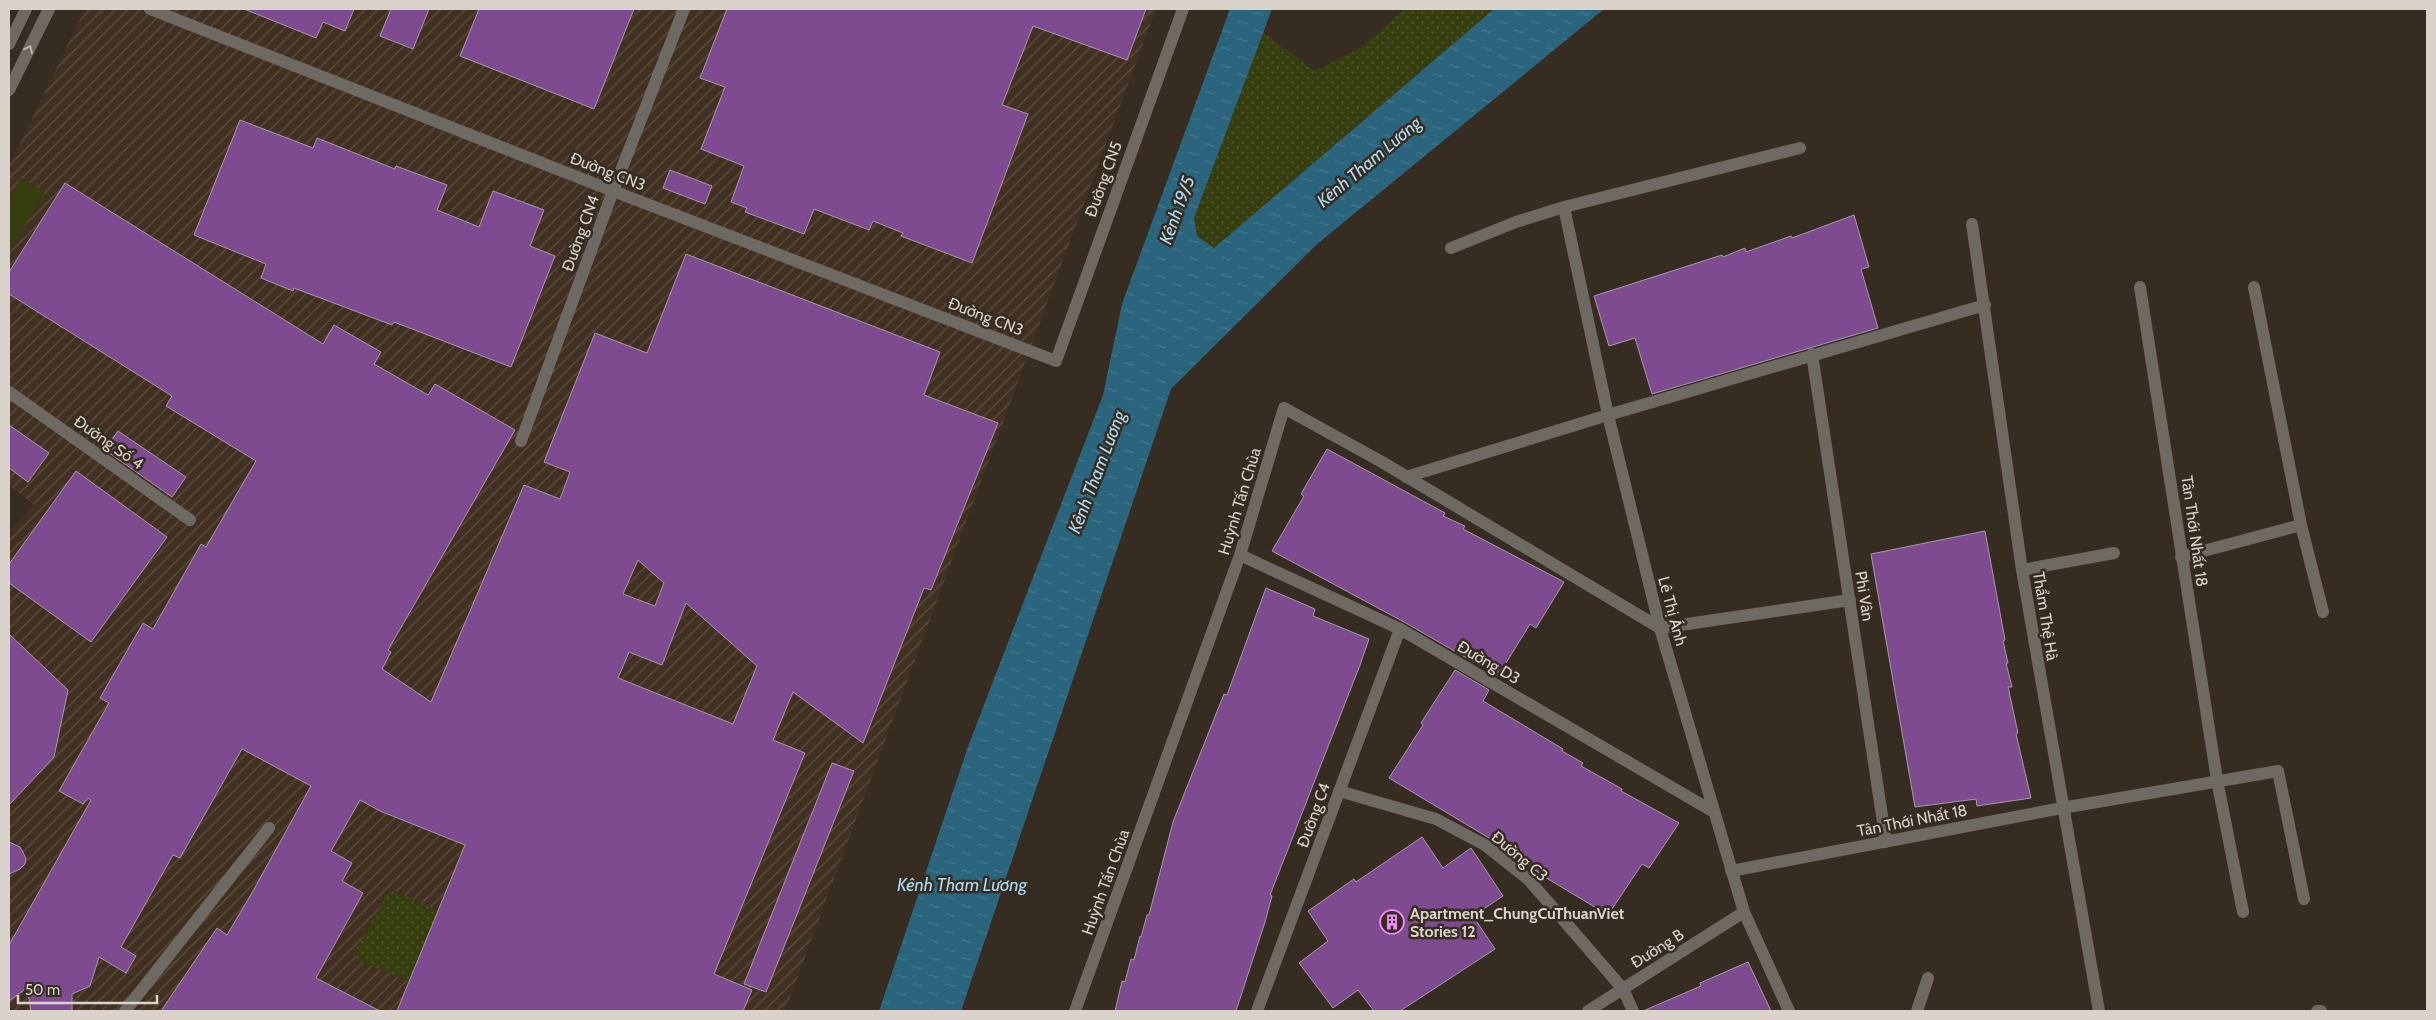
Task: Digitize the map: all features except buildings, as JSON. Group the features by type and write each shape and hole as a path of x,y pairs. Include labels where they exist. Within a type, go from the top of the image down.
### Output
{"street":[{"path":"9,44 26,9"},
{"path":"9,90 49,9"},
{"name":"Đường CN3","path":"150,9 613,191 1056,360"},
{"name":"Đường CN4","path":"521,441 613,191 684,9"},
{"name":"Đường CN5","path":"1056,360 1183,9"},
{"path":"1451,248 1516,222 1564,207 1800,148"},
{"name":"Lê Thị Ánh","path":"1564,207 1608,415 1660,628 1744,912 1789,1011"},
{"name":"Thẩm Thệ Hà","path":"1972,224 2022,570 2062,808 2099,1011"},
{"name":"Tân Thới Nhất 18","path":"2140,287 2217,780 2243,912"},
{"path":"2254,287 2300,525 2323,612"},
{"path":"1406,477 1812,354 1985,305"},
{"name":"Phi Vân","path":"1812,354 1886,842"},
{"name":"Đường Số 4","path":"9,392 190,520"},
{"name":"Huỳnh Tấn Chùa","path":"1075,1011 1240,555 1284,408 1406,477 1660,628"},
{"path":"2181,557 2300,525"},
{"path":"2022,570 2114,553"},
{"name":"Đường D3","path":"1240,555 1400,629 1714,812"},
{"path":"1660,628 1850,600"},
{"name":"Đường C4","path":"1257,1011 1400,629"},
{"name":"Tân Thới Nhất 18","path":"1731,871 2062,808 2278,771 2304,900"},
{"name":"Đường C3","path":"1339,791 1436,819 1485,845 1528,880 1623,989 1633,1011"},
{"path":"125,1011 269,828"},
{"name":"Đường B","path":"1588,1011 1744,912"},
{"path":"1917,1011 1928,978"},
{"path":"2316,1011 2321,1011"}],"shaded area":[{"path":"85,9 1156,9 785,1011 9,1011 9,531 34,505 9,485 9,166"}],"green space":[{"path":"1405,9 1494,9 1214,248 1197,236 1194,218 1263,32 1315,71 1363,46"},
{"path":"21,178 45,193 12,247 9,245 9,198"},
{"path":"396,891 438,911 409,982 358,960 355,952 388,893"}],"water":[{"name":"Kênh Tham Lương","path":"1230,9 1272,9 1194,218 1197,236 1214,248 1494,9 1604,9 1316,245 1171,389 961,1011 879,1011 969,744 1103,395 1122,304"}],"place":[{"name":"Apartment_ChungCuThuanViet Stories 12","path":"1392,922"}],"water label":[{"name":"Kênh 19/5","path":"1177,210"}]}
